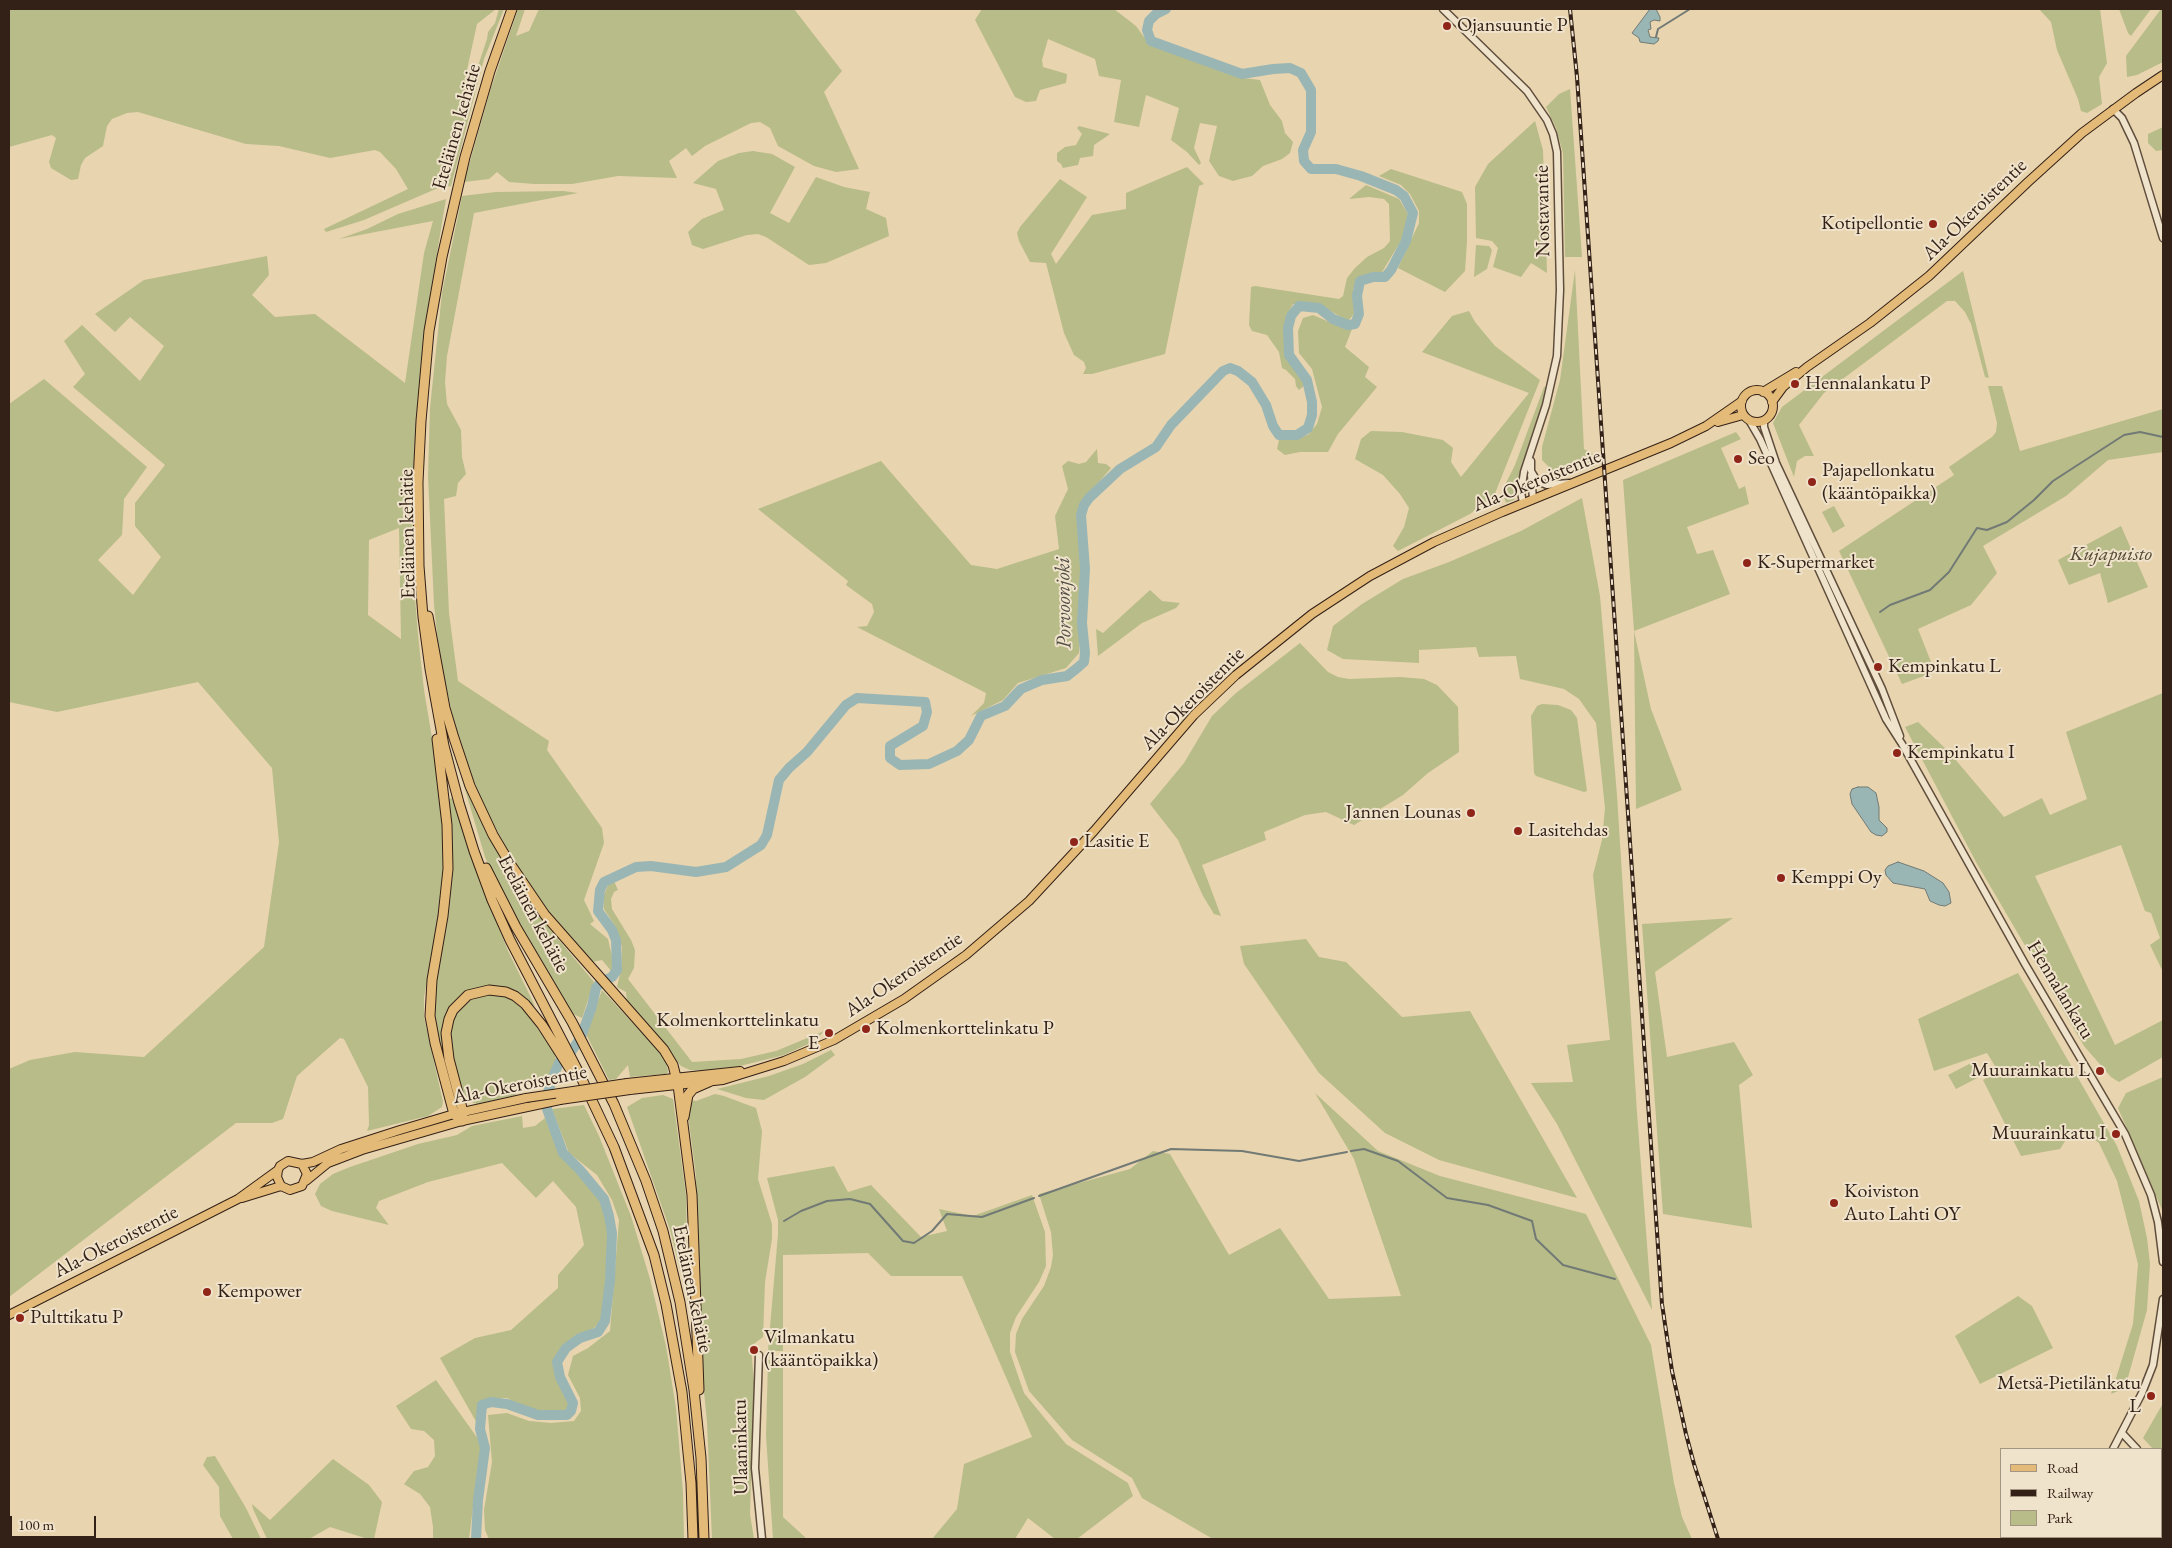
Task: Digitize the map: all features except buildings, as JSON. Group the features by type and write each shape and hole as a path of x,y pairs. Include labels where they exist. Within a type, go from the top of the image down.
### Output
{"highway":[{"name":"Eteläinen kehätie","path":"512,9 490,71 467,148 437,286 427,354 419,451 419,556 437,710 452,778 471,843 492,900 558,1041 614,1147 640,1214 662,1288 678,1363 688,1439 692,1539"},
{"name":"Eteläinen kehätie","path":"426,616 448,743 462,798 480,854 506,910 572,1022 614,1104 646,1181 663,1231 678,1292 694,1390 701,1458 704,1537"},
{"path":"426,616 461,761 480,808 508,862 545,915 664,1050 678,1082 692,1195 704,1537"},
{"path":"426,616 426,667 445,796 448,847 446,893 432,980 430,1016 435,1043 460,1116"},
{"path":"460,1116 446,1033 453,1010 468,995 489,990 506,992 514,996 558,1041"},
{"path":"684,1127 688,1095 692,1090 709,1082"}],"main road":[{"name":"Ala-Okeroistentie","path":"1772,402 1783,387 1807,367 1870,323 1930,276 2054,158 2113,109 2163,75"},
{"name":"Ala-Okeroistentie","path":"1763,392 1781,379 1807,367"},
{"path":"1754,391 1763,392 1772,402 1772,411 1764,420 1758,422 1746,418 1741,408 1742,401 1748,393 1754,391"},
{"name":"Ala-Okeroistentie","path":"678,1082 709,1082 756,1070 800,1055 858,1027 934,979 982,942 1051,879 1194,715 1236,675 1300,623 1356,585 1404,557 1456,531 1650,453 1706,426 1742,401"},
{"name":"Ala-Okeroistentie","path":"1706,426 1746,418"},
{"name":"Ala-Okeroistentie","path":"300,1163 313,1162 363,1142 460,1116 527,1102 756,1070"},
{"name":"Ala-Okeroistentie","path":"306,1181 328,1163 460,1116"},
{"path":"293,1160 300,1163 307,1174 306,1181 300,1188 294,1190 281,1186 278,1180 278,1170 284,1162 293,1160"},
{"name":"Ala-Okeroistentie","path":"9,1315 238,1199 278,1170"},
{"name":"Ala-Okeroistentie","path":"238,1199 281,1186"}],"street":[{"name":"Nostavantie","path":"1442,9 1527,91 1547,120 1553,134 1557,152 1560,235 1560,332 1552,380 1532,452 1524,472 1521,492 1523,503"},
{"path":"2113,109 2122,118 2134,143 2163,238"},
{"name":"Hennalankatu","path":"1746,418 1760,439 1886,719 1902,744 2025,964 2125,1134 2151,1195 2158,1222 2163,1262"},
{"name":"Hennalankatu","path":"1764,420 1764,427 1776,464 1882,689 1902,744"},
{"name":"Nostavantie","path":"1532,452 1531,471 1534,499"},
{"path":"1531,471 1537,481 1547,485 1578,481"},
{"path":"2114,1448 2153,1365 2163,1299"},
{"name":"Ulaaninkatu","path":"759,1355 755,1468 762,1539"},
{"path":"2122,1433 2136,1448"}],"green space":[{"path":"9,9 496,9 477,24 465,79 475,75 488,32 495,23 499,9 504,9 484,59 451,186 438,188 364,220 326,232 324,229 408,189 396,169 380,152 375,150 330,158 279,146 246,144 138,112 127,113 112,119 107,126 103,146 85,158 81,165 78,179 71,180 51,168 49,162 56,138 52,135 9,147"},
{"path":"518,9 525,9 516,36 529,31 539,9 794,9 842,71 824,92 859,169 836,172 814,166 778,146 770,128 760,122 751,123 705,146 692,156 686,148 669,161 677,178 618,176 572,184 534,184 509,182 497,172 489,179 464,182 491,88"},
{"path":"982,9 1114,9 1136,26 1149,44 1243,78 1260,80 1270,105 1282,121 1285,133 1293,142 1290,153 1282,159 1263,166 1252,176 1233,181 1219,176 1209,161 1217,126 1200,123 1194,148 1201,163 1199,165 1187,152 1171,140 1179,108 1146,95 1139,127 1114,122 1121,80 1099,76 1095,59 1048,39 1042,60 1043,67 1067,74 1066,83 1040,90 1036,101 1026,102 1015,97 975,20"},
{"path":"2039,9 2100,9 2107,63 2099,77 2102,104 2087,113 2081,111 2078,99 2057,50 2051,22"},
{"path":"2119,9 2151,9 2131,36 2128,33"},
{"path":"2161,9 2163,9 2163,62 2137,75 2127,77 2126,56"},
{"path":"1570,89 1582,257 1565,257 1563,153 1556,128 1546,107 1559,94"},
{"path":"1535,121 1543,150 1547,273 1531,263 1521,277 1493,267 1498,248 1492,241 1476,238 1475,187 1488,164"},
{"path":"1079,126 1110,134 1094,145 1093,156 1080,158 1078,165 1063,168 1057,161 1057,153 1065,147 1076,145 1082,134 1077,128"},
{"path":"2163,127 2163,150 2156,151 2148,143 2148,134"},
{"path":"753,151 772,154 795,167 770,213 789,223 816,177 844,187 870,192 866,209 886,218 889,236 826,263 809,265 766,237 758,234 747,235 703,249 692,245 688,232 702,219 724,210 716,189 693,183 718,161 739,153"},
{"path":"1187,167 1204,184 1199,186 1165,354 1092,374 1083,374 1086,368 1084,362 1074,355 1064,333 1046,263 1030,262 1019,241 1017,233 1020,227 1060,179 1087,197 1051,254 1056,264 1092,215 1126,209 1126,193"},
{"path":"1391,169 1462,192 1467,204 1465,271 1445,292 1398,268 1419,223 1419,211 1410,194 1401,185 1379,176"},
{"path":"1366,185 1399,199 1408,214 1402,239 1382,272 1375,272 1358,278 1353,289 1355,313 1348,321 1322,306 1293,304 1284,331 1286,354 1306,384 1299,390 1295,379 1282,368 1279,352 1267,335 1252,331 1249,325 1251,287 1255,286 1339,299 1343,296 1347,278 1355,268 1367,257 1384,248 1390,241 1389,204 1384,199 1369,197 1349,199"},
{"path":"563,191 578,193 474,213 447,356 445,382 447,404 461,430 462,457 466,474 458,483 456,496 444,499 449,613 458,681 549,741 547,750 602,828 604,843 584,900 594,921 590,924 608,939 614,965 612,972 602,960 592,962 547,909 522,874 487,813 464,759 457,737 439,653 434,604 428,476 430,408 442,293 462,196 496,192"},
{"path":"446,199 430,295 420,376 414,455 413,521 418,635 441,810 444,862 441,905 424,997 424,1017 443,1102 442,1107 428,1116 367,1131 369,1125 368,1087 344,1039 340,1038 297,1076 283,1119 272,1123 236,1123 9,1297 9,1069 30,1060 75,1052 144,1057 264,947 279,842 272,768 198,682 57,712 9,702 9,404 44,379 147,467 124,499 122,535 98,560 133,595 161,557 135,526 135,503 165,465 73,387 85,374 64,341 82,325 140,381 164,346 130,317 115,332 95,314 144,280 267,256 269,275 252,295 275,317 315,314 405,383 424,253 433,221 339,239 367,229 398,214","holes":["399,528 401,639 368,615 369,540"]},
{"path":"1476,245 1489,246 1492,250 1487,269 1474,277"},
{"path":"1575,270 1584,449 1595,455 1595,466 1567,474 1555,473 1542,460 1542,447 1560,380"},
{"path":"1963,271 1989,378 1985,377 1971,324 1965,312 1955,301 1947,301 1824,393 1799,425 1814,456 1805,456 1797,461 1794,477 1773,423 1782,407"},
{"path":"1469,311 1475,322 1495,346 1540,380 1494,496 1470,514 1398,551 1393,546 1404,527 1409,508 1400,494 1383,475 1355,459 1361,439 1371,431 1402,432 1443,440 1453,448 1451,462 1461,477 1529,393 1422,352 1452,316"},
{"path":"1313,315 1341,327 1352,329 1345,347 1369,367 1365,377 1377,387 1338,434 1328,452 1300,452 1285,455 1277,449 1279,440 1298,439 1309,434 1317,424 1322,407 1312,369 1299,353 1298,331 1303,318"},
{"path":"1988,386 2002,386 2020,451 2163,409 2163,452 2108,460 2066,496 1983,546 1997,573 1971,605 1918,629 1935,672 1902,684 1839,551 1954,475 1949,467 1992,437 1996,432 1997,423"},
{"path":"1544,387 1546,387 1546,391 1518,491 1514,500 1506,503 1502,491 1515,465"},
{"path":"1736,432 1741,439 1721,448 1739,489 1745,486 1749,504 1687,527 1697,554 1713,550 1730,594 1634,631 1623,480"},
{"path":"1097,449 1098,463 1106,464 1111,468 1080,504 1077,515 1081,570 1079,653 1066,668 1018,683 1003,700 971,716 984,703 986,693 857,627 867,626 874,612 872,604 846,585 848,581 758,509 881,461 971,565 997,569 1059,549 1055,516 1068,489 1062,466 1068,461 1079,464 1086,462"},
{"path":"1582,498 1600,596 1617,795 1637,1113 1652,1310 1557,1124 1531,1083 1573,1082 1567,1045 1610,1040 1593,875 1602,840 1605,808 1596,723 1579,699 1564,689 1520,679 1516,656 1479,657 1476,647 1419,650 1419,663 1343,659 1327,650 1333,626 1362,604 1403,579 1449,562 1521,531"},
{"path":"1834,506 1845,526 1833,533 1822,512"},
{"name":"Kujapuisto","path":"2121,526 2148,587 2108,603 2100,573 2069,585 2058,560"},
{"path":"1150,590 1162,601 1180,603 1176,608 1142,623 1098,656 1096,629 1103,633"},
{"path":"1634,631 1651,709 1682,790 1636,809"},
{"path":"1300,643 1328,672 1338,677 1349,679 1400,677 1424,679 1437,685 1458,707 1459,752 1428,773 1403,795 1354,825 1326,812 1305,815 1264,832 1266,840 1202,865 1221,916 1214,914 1203,896 1178,840 1150,804 1184,763 1212,716 1236,693"},
{"path":"2163,693 2163,972 2150,945 2160,938 2151,913 2145,911 2121,845 2035,876 2115,1045 2163,1020 2163,1057 2119,1082 2111,1077 2084,1046 1976,862 1905,727 1918,722 1949,752 2004,817 2042,798 2050,815 2087,799 2066,732"},
{"path":"1542,704 1558,705 1571,710 1577,718 1587,791 1584,792 1536,776 1534,773 1531,716 1537,706"},
{"path":"461,776 464,778 481,821 506,866 543,921 594,982 582,1018 573,1014 500,890 485,857"},
{"path":"452,798 508,951 535,1006 495,987 480,987 467,993 456,1002 446,1014 442,1028 442,1044 454,1092 451,1092 436,1032 433,1001 452,875 449,799"},
{"path":"614,881 618,890 614,892 611,899 612,909 635,950 634,968 628,979 692,1062 741,1059 776,1051 824,1031 815,1041 784,1055 740,1066 701,1071 690,1070 681,1066 627,1002 626,992 617,987 621,970 622,947 615,926 604,909 604,895 609,883"},
{"path":"1733,918 1655,972 1667,1057 1734,1042 1753,1075 1739,1085 1752,1228 1663,1214 1642,924"},
{"path":"1306,939 1319,957 1346,962 1402,1017 1470,1011 1577,1198 1439,1160 1385,1133 1319,1073 1244,964 1240,946"},
{"path":"2018,973 2117,1146 2139,1201 2147,1238 2150,1264 2147,1310 2125,1388 2111,1394 2133,1324 2138,1264 2117,1181 2099,1143 2082,1130 2073,1129 2060,1149 2021,1156 1983,1080 1998,1071 1987,1053 1934,1071 1918,1019"},
{"path":"602,990 658,1050 667,1064 668,1072 666,1074 630,1077 628,1065 616,1079 609,1080 586,1034"},
{"path":"484,994 499,994 514,999 524,1009 555,1053 556,1060 545,1087 524,1081 515,1082 516,1095 477,1104 466,1100 461,1091 449,1046 452,1021 460,1007 473,998"},
{"path":"831,1050 835,1055 805,1077 764,1100 746,1098 717,1089 769,1076 803,1064"},
{"path":"1975,1061 1983,1075 1956,1089 1948,1075"},
{"path":"2163,1077 2163,1212 2118,1108 2126,1093"},
{"path":"1315,1093 1378,1151 1440,1176 1586,1214 1651,1345 1674,1483 1682,1517 1692,1539 1213,1539 1142,1498 1132,1478 1072,1440 1029,1391 1015,1352 1016,1334 1022,1319 1044,1286 1053,1255 1051,1232 1039,1194 1130,1169 1153,1151 1170,1154 1229,1255 1280,1228 1329,1299 1401,1296 1354,1159"},
{"path":"715,1094 756,1108 762,1131 758,1179 772,1224 772,1239 765,1282 763,1337 751,1346 754,1383 750,1514 754,1539 712,1539 707,1422 698,1332 696,1176 688,1115 689,1100 696,1101"},
{"path":"663,1095 673,1099 686,1195 688,1301 670,1230 627,1107 642,1098"},
{"path":"584,1105 599,1136 631,1216 650,1279 666,1346 676,1408 683,1492 684,1539 489,1539 485,1530 484,1510 492,1462 488,1415 507,1413 529,1421 551,1423 574,1421 581,1411 580,1398 568,1375 573,1356 588,1348 610,1331 619,1220 612,1200 597,1175 569,1153 552,1109"},
{"path":"522,1116 523,1128 535,1126 545,1118 560,1155 578,1173 602,1203 608,1234 608,1280 601,1320 594,1328 579,1335 565,1346 555,1360 557,1379 570,1404 568,1408 565,1410 537,1411 525,1408 507,1398 489,1398 480,1401 478,1425 440,1358 475,1338 511,1330 558,1288 558,1275 584,1245 576,1207 553,1181 536,1198 502,1163 428,1182 379,1201 376,1208 389,1225 332,1211 321,1206 315,1194 320,1184 333,1174 350,1167 418,1144 457,1135 472,1126"},
{"path":"834,1166 848,1192 871,1185 921,1237 947,1231 939,1209 973,1216 1032,1195 1045,1232 1046,1266 1039,1282 1016,1317 1010,1333 1010,1352 1024,1393 1066,1444 1128,1483 1133,1496 1077,1539 1055,1539 1028,1518 1015,1539 932,1539 957,1509 964,1464 1032,1437 962,1276 891,1276 868,1253 783,1255 783,1351 768,1351 778,1220 767,1178"},
{"path":"2018,1296 2032,1306 2053,1348 1980,1384 1955,1336"},
{"path":"783,1359 783,1517 807,1539 773,1539 766,1436 768,1360"},
{"path":"436,1380 481,1443 469,1539 433,1539 430,1507 420,1494 404,1484 414,1471 428,1467 435,1456 434,1440 424,1431 411,1429 396,1406"},
{"path":"2162,1405 2163,1460 2162,1448 2152,1448 2143,1438"},
{"path":"215,1456 246,1508 261,1539 233,1539 220,1516 219,1487 203,1465 207,1457"},
{"path":"333,1459 369,1485 382,1502 374,1539 368,1539 330,1527 309,1539 267,1539 252,1504 270,1520"}],"water":[{"path":"1650,9 1656,9 1660,17 1660,21 1654,20 1650,22 1651,29 1648,30 1650,37 1659,38 1654,44 1640,42 1639,38 1632,33"},
{"path":"1868,787 1876,793 1879,820 1887,828 1887,832 1882,836 1871,832 1852,804 1850,794 1852,789"},
{"path":"1898,862 1924,871 1943,883 1949,892 1951,903 1945,906 1939,905 1930,901 1925,889 1893,883 1886,875 1885,870 1888,866"}],"waterway":[{"name":"Porvoonjoki","path":"476,1539 478,1500 485,1448 480,1429 482,1405 491,1402 507,1404 538,1415 567,1415 571,1411 573,1403 560,1377 557,1362 566,1348 580,1338 598,1332 605,1321 610,1280 612,1233 609,1216 604,1199 563,1153 547,1109 548,1092 555,1072 560,1061 569,1055 581,1037 596,988 601,982 612,977 617,970 616,940 612,930 598,911 600,890 604,882 636,867 651,866 696,872 726,867 761,845 767,835 779,780 807,752 846,705 857,698 925,702 927,712 923,726 890,746 890,758 900,765 929,764 957,751 969,740 981,716 1005,706 1021,689 1042,680 1067,676 1076,669 1084,662 1085,653 1082,623 1085,569 1081,515 1084,505 1089,498 1120,469 1156,447 1171,425 1223,371 1230,368 1238,371 1252,382 1266,405 1273,426 1279,435 1297,435 1308,428 1312,415 1312,402 1307,380 1289,355 1288,328 1291,316 1299,306 1319,308 1333,319 1348,325 1355,324 1359,314 1357,296 1360,281 1373,277 1385,277 1391,270 1406,241 1413,213 1404,196 1396,190 1361,176 1336,169 1311,169 1304,161 1303,150 1311,132 1311,90 1301,73 1290,68 1242,74 1151,41 1147,30 1149,21 1156,14 1166,9"},
{"path":"1656,37 1658,29 1690,9"},
{"path":"1880,612 1890,605 1930,590 1949,572 1977,528 1987,530 2007,522 2034,500 2053,481 2124,435 2140,432 2163,437"},
{"path":"1039,1196 1171,1149 1242,1151 1299,1161 1347,1152"},
{"path":"1351,1151 1364,1149 1398,1161 1447,1198 1488,1205 1532,1221 1536,1239 1563,1265 1615,1279"},
{"path":"784,1221 801,1211 827,1201 850,1199 870,1204 903,1241 914,1243 932,1231 947,1214 982,1217 1034,1198"}],"railway":[{"path":"1570,9 1577,77 1662,1304 1672,1371 1686,1434 1718,1539"}],"place":[{"name":"Ojansuuntie P","path":"1447,26"},
{"name":"Kotipellontie","path":"1933,224"},
{"name":"Hennalankatu P","path":"1795,384"},
{"name":"Seo","path":"1738,459"},
{"name":"Pajapellonkatu (kääntöpaikka)","path":"1812,482"},
{"name":"K-Supermarket","path":"1747,563"},
{"name":"Kempinkatu L","path":"1878,667"},
{"name":"Kempinkatu I","path":"1897,753"},
{"name":"Jannen Lounas","path":"1471,813"},
{"name":"Lasitehdas","path":"1518,831"},
{"name":"Lasitie E","path":"1074,842"},
{"name":"Kemppi Oy","path":"1781,878"},
{"name":"Kolmenkorttelinkatu P","path":"866,1029"},
{"name":"Kolmenkorttelinkatu E","path":"829,1033"},
{"name":"Muurainkatu L","path":"2100,1071"},
{"name":"Muurainkatu I","path":"2116,1134"},
{"name":"Koiviston Auto Lahti OY","path":"1834,1203"},
{"name":"Kempower","path":"207,1292"},
{"name":"Pulttikatu P","path":"20,1318"},
{"name":"Vilmankatu (kääntöpaikka)","path":"754,1350"},
{"name":"Metsä-Pietilänkatu L","path":"2151,1396"}]}
